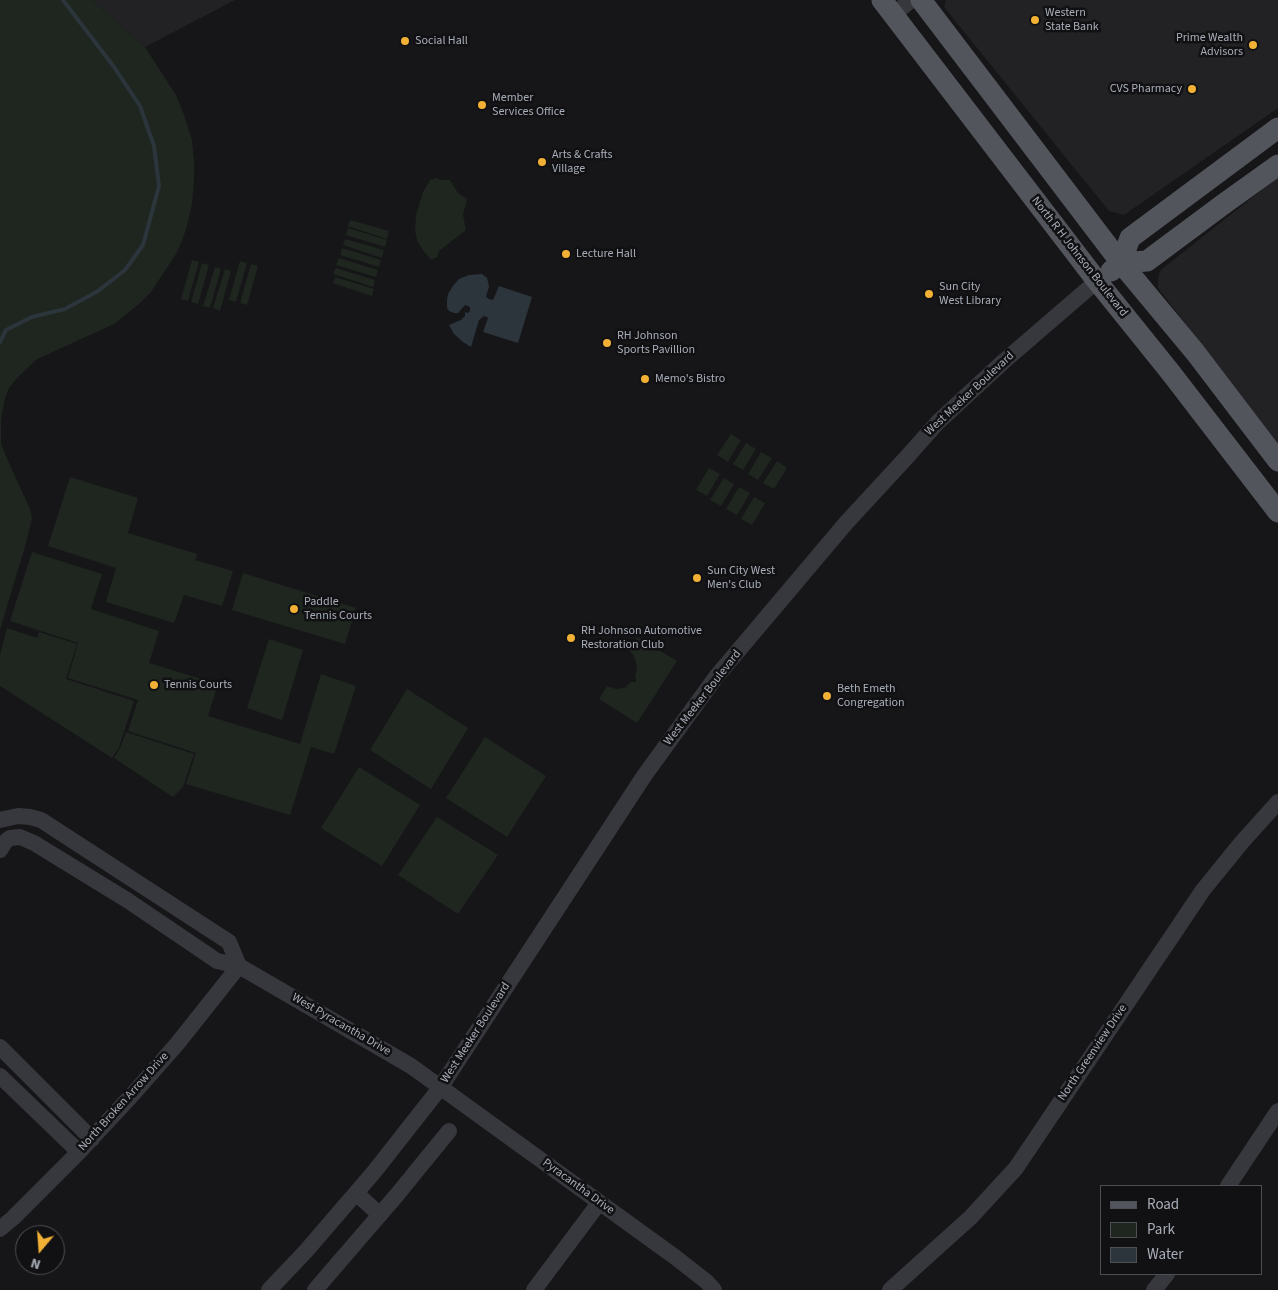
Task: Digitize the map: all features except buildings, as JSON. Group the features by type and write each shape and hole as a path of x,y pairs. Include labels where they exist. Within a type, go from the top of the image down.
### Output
{"main road":[{"path":"921,0 1121,264 1195,352 1278,461"},
{"name":"North R H Johnson Boulevard","path":"888,8 1097,281 1171,373 1278,512"},
{"path":"1121,264 1130,238 1278,128"},
{"name":"West Meeker Boulevard","path":"1097,281 1121,264 1147,261 1278,165"}],"street":[{"path":"888,8 912,0"},
{"name":"West Meeker Boulevard","path":"269,1290 306,1251 374,1172 440,1088 644,776 716,677 846,523 938,422 1003,362 1097,281"},
{"name":"North Greenview Drive","path":"890,1290 971,1217 1016,1168 1203,890 1278,802"},
{"path":"0,850 10,838 20,837 18,816"},
{"path":"0,820 18,816 41,820 229,942 239,966"},
{"name":"West Pyracantha Drive","path":"20,837 34,843 127,900 217,961 239,966 411,1066 440,1088"},
{"path":"127,900 139,883"},
{"name":"North Broken Arrow Drive","path":"0,1229 92,1139 133,1094 177,1044 239,966"},
{"path":"0,1047 92,1139"},
{"path":"0,1076 79,1152"},
{"name":"Pyracantha Drive","path":"440,1088 675,1257 707,1282 714,1290"},
{"path":"1229,1185 1278,1111"},
{"path":"315,1290 449,1131"},
{"path":"356,1193 380,1215"},
{"path":"540,1288 599,1203"},
{"path":"1154,1290 1166,1275"}],"shaded area":[{"path":"92,0 235,0 145,47"},
{"path":"946,0 1278,0 1278,108 1124,215 1109,211 944,7"},
{"path":"1278,177 1278,445 1158,288 1158,280 1162,269"}],"green space":[{"path":"0,0 92,0 145,47 176,95 184,115 192,140 194,181 192,204 182,241 176,254 151,292 114,324 37,359 9,388 1,420 1,443 30,509 32,518 0,630"},
{"path":"436,178 450,180 458,193 467,199 463,215 466,230 439,251 437,257 431,260 417,240 415,231 416,215 423,192 430,180"},
{"path":"350,220 389,231 387,239 348,226"},
{"path":"348,228 387,240 385,247 346,235"},
{"path":"345,239 384,250 382,258 343,245"},
{"path":"342,248 381,260 379,267 340,255"},
{"path":"339,258 378,270 376,277 336,265"},
{"path":"192,260 199,262 188,301 181,299"},
{"path":"240,261 247,263 236,302 229,300"},
{"path":"202,263 209,265 198,304 191,302"},
{"path":"251,264 258,266 247,305 240,303"},
{"path":"215,267 221,269 210,308 203,306"},
{"path":"336,268 375,280 373,287 333,274"},
{"path":"225,269 231,271 220,311 213,308"},
{"path":"335,277 374,289 372,296 333,283"},
{"path":"731,434 741,440 728,462 717,455"},
{"path":"746,443 756,449 743,470 733,464"},
{"path":"761,452 772,458 758,480 748,474"},
{"path":"777,461 787,468 774,489 763,483"},
{"path":"709,468 720,474 707,496 696,490"},
{"path":"70,477 138,498 128,533 197,554 195,560 233,571 222,606 184,595 174,623 106,602 116,568 48,546"},
{"path":"724,478 734,484 721,506 710,500"},
{"path":"739,487 750,493 737,515 726,509"},
{"path":"754,497 765,503 752,525 741,519"},
{"name":"Tennis Courts","path":"32,552 102,574 91,609 159,631 149,663 218,684 208,716 300,744 321,674 356,686 334,754 311,747 290,815 186,784 196,753 128,731 138,700 68,678 78,643 10,621"},
{"name":"Paddle Tennis Courts","path":"243,573 356,608 345,644 232,610"},
{"path":"7,628 37,638 39,632 77,644 66,679 134,701 119,747 112,758 0,686 0,655"},
{"path":"637,637 677,661 637,723 599,699 607,686 616,689 624,688 631,682 636,682 636,662 629,650"},
{"path":"269,639 303,650 282,720 247,708"},
{"path":"407,689 468,728 431,789 370,750"},
{"path":"126,732 194,754 183,787 173,797 114,758"},
{"path":"485,737 546,776 507,837 446,798"},
{"path":"359,767 420,805 382,866 321,828"},
{"path":"437,817 498,855 458,914 398,875"}],"water":[{"path":"482,274 487,278 489,286 486,297 489,299 493,300 499,286 532,297 518,343 483,332 488,318 484,316 479,320 471,347 454,334 449,325 461,320 465,316 465,312 468,313 470,311 470,307 465,305 458,313 449,311 447,300 453,286 459,279 469,275"}],"waterway":[{"path":"0,342 6,330 32,317 65,309 98,291 125,270 143,245 159,186 154,146 140,106 114,67 63,0"}],"place":[{"name":"Western State Bank","path":"1035,20"},
{"name":"Social Hall","path":"405,41"},
{"name":"Prime Wealth Advisors","path":"1253,45"},
{"name":"CVS Pharmacy","path":"1192,89"},
{"name":"Member Services Office","path":"482,105"},
{"name":"Arts & Crafts Village","path":"542,162"},
{"name":"Lecture Hall","path":"566,254"},
{"name":"Sun City West Library","path":"929,294"},
{"name":"RH Johnson Sports Pavillion","path":"607,343"},
{"name":"Memo's Bistro","path":"645,379"},
{"name":"Sun City West Men's Club","path":"697,578"},
{"name":"Paddle Tennis Courts","path":"294,609"},
{"name":"RH Johnson Automotive Restoration Club","path":"571,638"},
{"name":"Tennis Courts","path":"154,685"},
{"name":"Beth Emeth Congregation","path":"827,696"}]}
